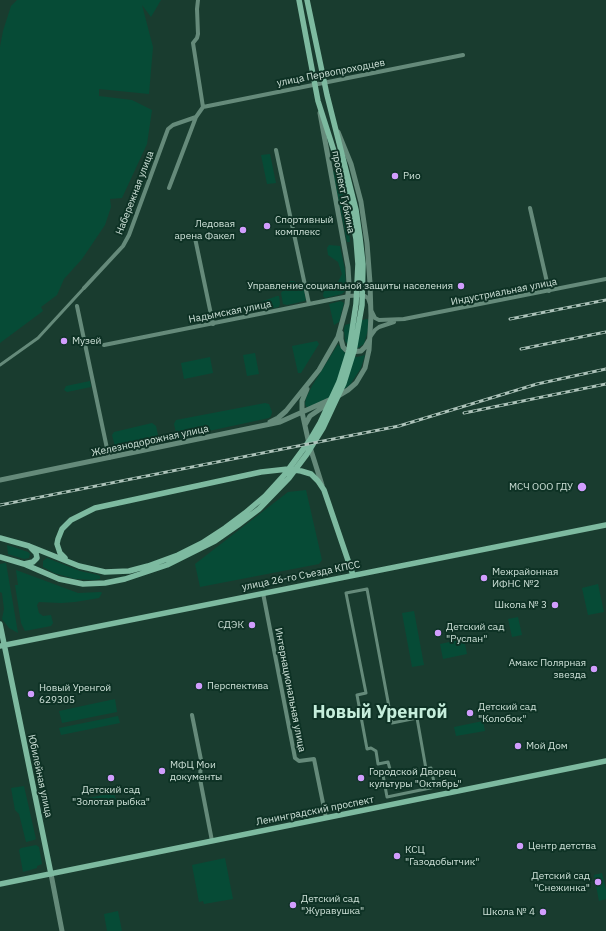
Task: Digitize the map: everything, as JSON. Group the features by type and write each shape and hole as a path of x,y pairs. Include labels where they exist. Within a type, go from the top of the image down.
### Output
{"main road":[{"name":"проспект Губкина","path":"299,0 318,100"},
{"name":"проспект Губкина","path":"307,0 324,82 351,189 358,239"},
{"path":"1,558 24,564 68,581 96,584 114,582 138,576 215,541 238,525 259,508 289,478 316,440 338,398 354,351 360,321 363,264 345,187 318,100"},
{"path":"70,562 63,557 58,549 58,539 60,533 67,524 84,513 100,507 246,475 281,469 295,469 311,474 324,490 353,575"},
{"name":"улица 26-го Съезда КПСС","path":"2,645 606,526"},
{"path":"0,538 29,546 92,569 114,573 165,563"},
{"path":"24,564 33,562 37,558 36,553 29,546"},
{"name":"Юбилейная улица","path":"0,624 2,645 50,874"},
{"name":"Ленинградский проспект","path":"0,884 606,761"}],"street":[{"path":"169,188 196,117 203,107 192,43 197,38 198,34 198,0"},
{"name":"улица Первопроходцев","path":"203,107 463,55"},
{"name":"проспект Губкина","path":"311,381 329,353 341,328 349,296 348,267 330,174 318,100"},
{"name":"проспект Губкина","path":"302,412 338,396 348,390 360,378 367,362 370,337 370,269 364,220 353,169 332,116"},
{"name":"Набережная улица","path":"0,364 38,338 123,246 129,235 168,129 173,125 196,117"},
{"path":"276,150 309,304"},
{"path":"530,208 549,291"},
{"path":"196,238 213,324"},
{"name":"Индустриальная улица","path":"370,337 379,326 405,319 606,279"},
{"name":"Надымская улица","path":"104,345 349,296 365,296 368,298 371,310"},
{"path":"77,306 109,458"},
{"name":"Индустриальная улица","path":"371,310 375,318 379,320 405,319"},
{"path":"341,328 341,342 346,350 350,352 358,352 364,349 370,337"},
{"path":"311,381 303,396 302,412 312,456 324,490"},
{"path":"261,427 282,415 311,381"},
{"path":"305,427 310,416 338,396"},
{"name":"Железнодорожная улица","path":"0,480 261,427 285,421 302,412"},
{"path":"366,589 392,723 416,718 426,769 431,768 435,787 388,797 383,775 391,773 388,762 378,764 376,751 371,748 368,749 365,738 357,695 366,693 346,593 366,589"},
{"name":"Интернациональная улица","path":"263,593 295,758 299,761 314,758 326,818"},
{"path":"192,715 201,760 200,779 212,841"},
{"name":"Юбилейная улица","path":"50,874 62,931"}],"green space":[{"path":"17,0 161,0 151,17 142,5 153,47 149,94 99,89 99,96 132,100 152,110 147,144 122,198 110,199 111,207 105,225 82,259 64,279 57,295 41,307 43,311 0,343 0,47 3,31 11,6"},
{"path":"270,154 276,183 267,184 261,155"},
{"path":"336,168 348,220 350,242 347,242 333,172"},
{"path":"329,245 340,246 345,270 346,287 342,294 325,298 323,296 324,289 337,284 342,274 338,262 328,255 327,248"},
{"path":"290,281 303,285 305,301 287,305 283,304 281,293"},
{"path":"279,296 279,307 256,311 255,304"},
{"path":"341,301 344,303 339,322 334,325 329,304"},
{"path":"368,319 368,330 364,344 358,348 349,347 345,341 345,325"},
{"path":"317,341 319,344 301,373 298,373 292,346"},
{"path":"338,344 349,356 357,357 365,355 361,368 350,385 339,393 307,408 305,404 306,398"},
{"path":"255,353 259,374 247,376 243,355"},
{"path":"210,357 213,373 184,379 181,363"},
{"path":"90,381 91,387 67,392 64,390 66,386"},
{"path":"265,403 269,404 272,412 269,418 177,437 174,424 176,420"},
{"path":"152,423 156,426 158,441 123,449 115,447 112,435 114,432"},
{"path":"306,490 322,560 319,564 200,587 195,564 288,492"},
{"path":"7,545 28,552 30,554 29,558 24,559 8,554"},
{"path":"47,558 80,571 98,575 100,576 100,579 75,579 54,573 43,567 43,561"},
{"path":"6,563 18,633 9,628 2,619 4,609 2,593 0,592 0,564"},
{"path":"16,570 78,593 102,593 99,598 75,602 39,602 37,605 39,613 43,616 51,615 53,623 51,626 25,631 21,623 15,585 18,585"},
{"path":"598,584 604,612 588,615 582,588"},
{"path":"414,611 424,665 412,667 402,613"},
{"path":"518,617 522,635 512,637 508,619"},
{"path":"464,639 467,654 443,659 440,644"},
{"path":"115,699 117,712 62,723 59,711"},
{"path":"118,716 120,723 61,735 59,728"},
{"path":"483,721 485,731 456,736 454,727"},
{"path":"24,786 36,839 26,842 19,814 15,810 11,788"},
{"path":"114,793 116,800 89,806 88,798"},
{"path":"36,845 39,847 42,864 37,866 37,868 23,872 19,850 21,848"},
{"path":"225,858 233,899 204,904 203,901 199,902 192,865"},
{"path":"602,873 606,890 606,899 599,901 594,875"},
{"path":"118,911 122,931 107,931 104,914"}],"railway":[{"path":"510,319 606,300"},
{"path":"521,349 606,332"},
{"path":"0,505 399,426 537,384 606,369"},
{"path":"464,413 606,384"}],"place":[{"name":"Рио","path":"395,176"},
{"name":"Спортивный комплекс","path":"267,226"},
{"name":"Ледовая арена Факел","path":"243,230"},
{"name":"Управление социальной защиты населения","path":"461,286"},
{"name":"Музей","path":"64,341"},
{"name":"МСЧ ООО ГДУ","path":"582,487"},
{"name":"Межрайонная ИФНС №2","path":"484,578"},
{"name":"Школа № 3","path":"555,605"},
{"name":"СДЭК","path":"252,625"},
{"name":"Детский сад \"Руслан\"","path":"438,633"},
{"name":"Амакс Полярная звезда","path":"594,669"},
{"name":"Перспектива","path":"199,686"},
{"name":"Новый Уренгой 629305","path":"31,694"},
{"name":"Детский сад \"Колобок\"","path":"470,713"},
{"name":"Мой Дом","path":"518,746"},
{"name":"МФЦ Мои документы","path":"162,771"},
{"name":"Детский сад \"Золотая рыбка\"","path":"111,778"},
{"name":"Городской Дворец культуры \"Октябрь\"","path":"361,778"},
{"name":"Центр детства","path":"520,846"},
{"name":"КСЦ \"Газодобытчик\"","path":"397,856"},
{"name":"Детский сад \"Снежинка\"","path":"598,882"},
{"name":"Детский сад \"Журавушка\"","path":"293,905"},
{"name":"Школа № 4","path":"543,912"}],"district":[{"name":"Новый Уренгой","path":"380,713"}]}
